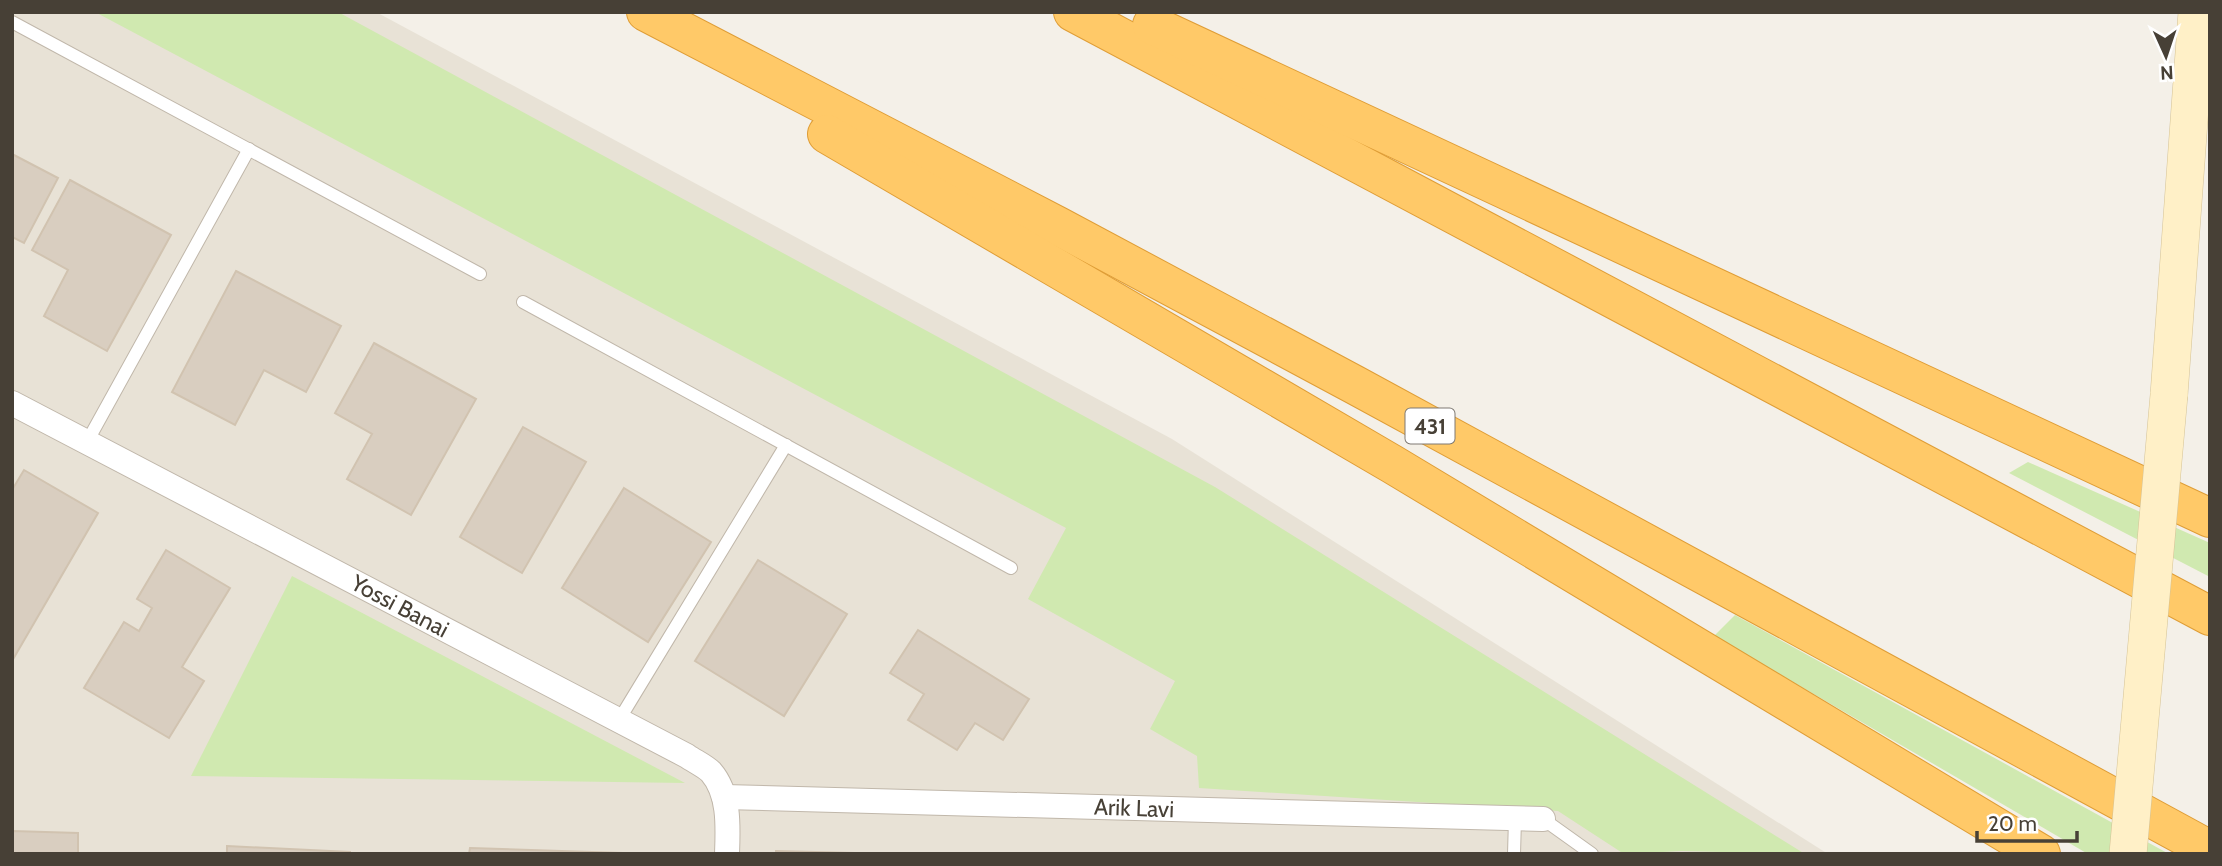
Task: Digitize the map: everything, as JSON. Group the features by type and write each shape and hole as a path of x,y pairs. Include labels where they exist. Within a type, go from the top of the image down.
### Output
{"highway":[{"path":"620,12 1380,457 2041,854"},
{"name":"431","path":"646,12 1332,372 2210,850"},
{"path":"1073,12 2210,616"},
{"path":"1124,12 2210,518"}],"main road":[{"path":"2128,854 2169,395 2197,12"}],"street":[{"name":"Yossi Banai","path":"12,403 619,720 711,772 724,797 728,824 727,854"},
{"name":"Arik Lavi","path":"724,797 1543,820"}],"lane":[{"path":"12,22 480,274"},
{"path":"87,442 249,149"},
{"path":"523,302 1011,568"},
{"path":"619,720 786,445"},
{"path":"1514,854 1515,819"},
{"path":"1543,820 1592,854"}],"shaded area":[{"path":"12,12 376,12 1172,439 1828,854 12,854"}],"green space":[{"path":"95,12 338,12 1215,487 1805,854 1682,851 1624,854 1558,811 1199,788 1197,756 1150,729 1175,681 1028,599 1066,528"},
{"path":"2028,462 2210,543 2210,577 2009,473"},
{"path":"292,576 685,783 191,776"},
{"path":"1735,615 2169,854 2088,854 1714,636"}],"building":[{"path":"12,154 58,178 24,243 12,237"},
{"path":"70,180 171,235 107,351 44,316 68,270 32,250"},
{"path":"236,271 341,326 306,392 264,370 235,425 172,392"},
{"path":"374,343 476,399 411,515 347,479 372,434 335,413"},
{"path":"523,427 586,462 522,573 460,537"},
{"path":"24,470 98,513 12,661 12,490"},
{"path":"624,488 711,542 648,642 562,588"},
{"path":"166,550 230,588 182,667 204,681 169,738 84,688 124,622 139,631 152,608 137,599"},
{"path":"758,560 847,614 784,716 695,661"},
{"path":"918,630 1029,699 1003,740 975,723 957,750 908,720 924,694 890,673"},
{"path":"12,831 78,833 78,854 12,854"},
{"path":"227,846 350,852 350,854 227,854"},
{"path":"470,848 622,853 622,854 469,854"},
{"path":"776,851 894,854 776,854"}]}
